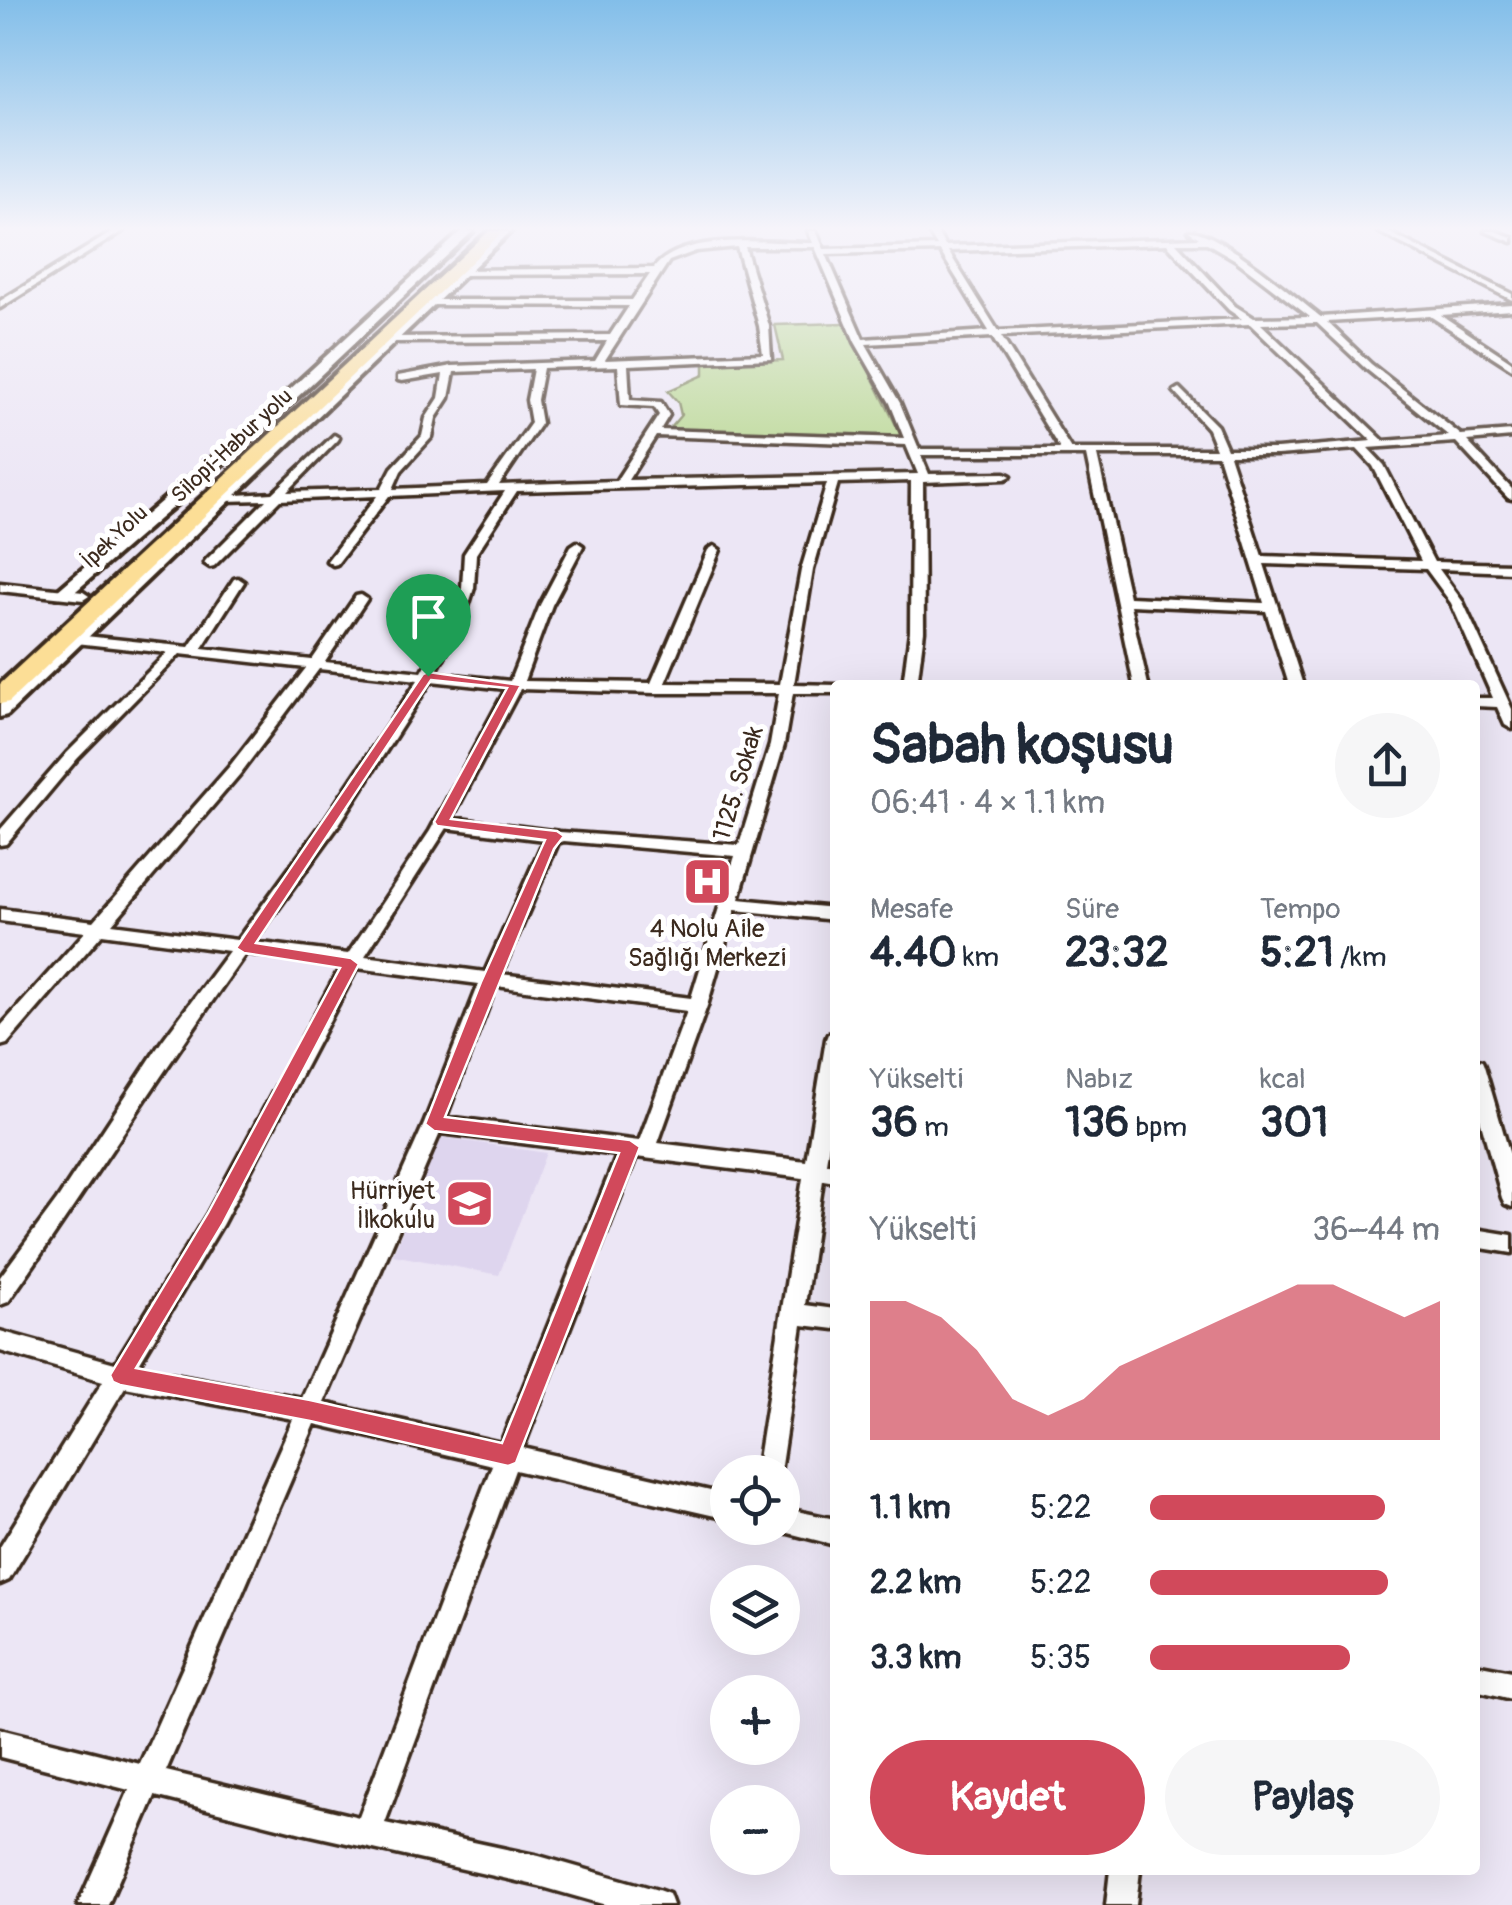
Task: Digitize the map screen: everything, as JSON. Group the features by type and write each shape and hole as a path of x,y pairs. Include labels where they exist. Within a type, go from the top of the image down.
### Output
{"highway":[{"name":"İpek Yolu","path":"0,672 73,595 380,320"},
{"name":"Silopi-Habur yolu","path":"0,696 400,320"}],"street":[{"path":"0,587 73,595 371,320"},
{"path":"0,712 412,320"},
{"path":"599,364 625,320"},
{"path":"402,378 448,370 768,357 762,320"},
{"path":"850,320 914,447 921,479 917,632 911,680"},
{"path":"988,320 1068,453"},
{"path":"1249,320 1382,445"},
{"path":"860,342 1174,323 1304,320"},
{"path":"1319,320 1368,366 1459,438 1512,496"},
{"path":"1442,320 1512,366"},
{"path":"393,339 612,338"},
{"path":"620,484 664,409 657,404 625,403 622,363"},
{"path":"491,488 536,423 532,400 539,366"},
{"path":"333,561 385,493 396,470 427,436 444,398 448,370"},
{"path":"1180,391 1213,428 1223,453 1294,680"},
{"path":"653,433 1068,453 1223,453 1512,434"},
{"path":"210,563 334,438"},
{"path":"1360,446 1378,465 1429,565 1458,602 1512,725"},
{"path":"1091,453 1141,680"},
{"path":"224,498 1004,476"},
{"name":"1125. Sokak","path":"366,1834 508,1455 698,1006 777,746 806,570 833,481"},
{"path":"0,1295 64,1206 168,1046 244,948 428,676 456,622 468,588 470,554 514,488"},
{"path":"0,1572 215,1219 351,964 442,822 515,685 546,605 578,546"},
{"path":"656,689 714,550"},
{"path":"1257,560 1512,568"},
{"path":"0,840 72,756 185,651 238,582"},
{"path":"0,1039 318,666 361,599"},
{"path":"1124,601 1272,607"},
{"path":"76,639 515,685 830,689"},
{"path":"1480,702 1502,703"},
{"path":"442,822 742,851"},
{"path":"93,1905 434,1124 547,847 557,836"},
{"path":"729,904 830,914"},
{"path":"0,915 489,982 698,1006"},
{"path":"1480,1084 1512,1198"},
{"path":"771,1455 792,1314 824,1172 830,1099"},
{"path":"434,1124 824,1172"},
{"path":"1480,1239 1512,1244"},
{"path":"792,1314 830,1318"},
{"path":"0,1340 120,1375 310,1410 710,1503"},
{"path":"800,1524 830,1531"},
{"path":"1480,1678 1512,1685"},
{"path":"0,1744 366,1834 539,1871 626,1901 658,1905"},
{"path":"1121,1905 1124,1875"}],"shaded area":[{"name":"Hürriyet İlkokulu","path":"440,1137 546,1153 499,1275 393,1255"}],"green space":[{"path":"845,323 903,439 669,429 681,415 678,402 668,391 704,375 704,364 783,360 775,325"}],"place":[{"name":"4 Nolu Aile Sağlığı Merkezi","path":"707,882"},
{"name":"Hürriyet İlkokulu","path":"470,1204"}],"route":[{"path":"428,676 515,685 442,822 557,836 547,847 489,982 434,1124 630,1147 508,1455 310,1410 120,1375 215,1219 351,964 244,948 428,676"}]}
